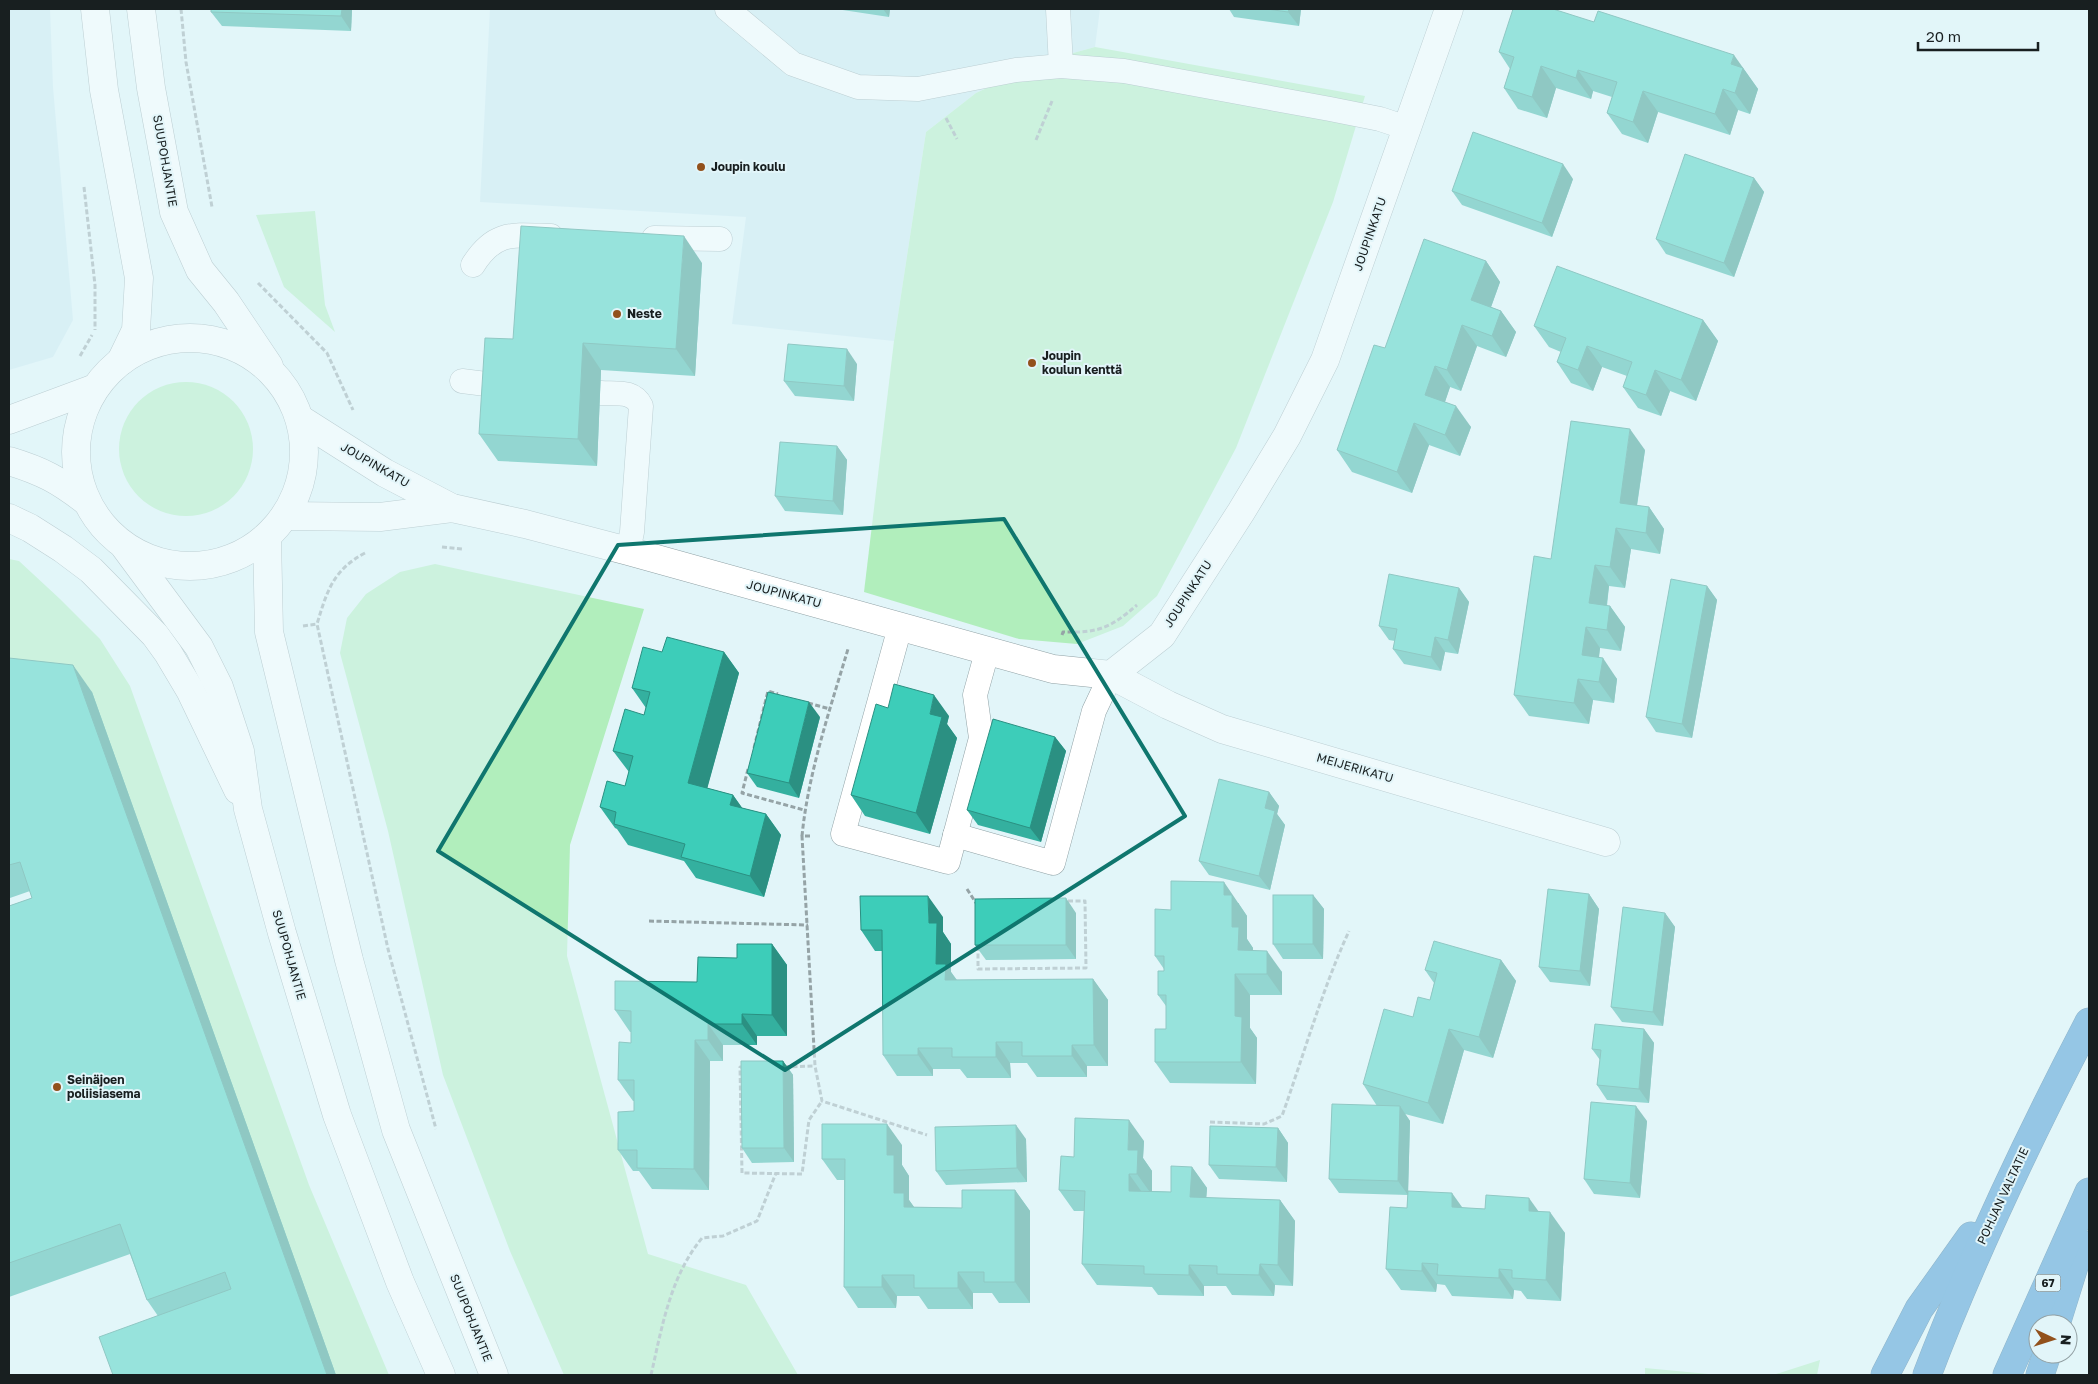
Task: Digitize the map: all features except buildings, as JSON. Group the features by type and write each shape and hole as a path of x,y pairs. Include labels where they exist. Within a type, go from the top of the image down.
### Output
{"highway":[{"name":"POHJAN VALTATIE","path":"1927,1375 1954,1306 2004,1190 2089,1022"},
{"path":"1885,1375 1919,1309 2004,1190"},
{"name":"67","path":"2007,1375 2089,1192"},
{"path":"2059,1314 2089,1220"}],"main road":[{"path":"95,9 104,90 139,278 136,330 121,361 95,388 79,424 76,463 86,501 102,527 125,547 159,563 198,567 234,558 267,537 286,516 300,482 304,451 300,419 290,397 275,376 252,357 224,343 189,338 153,344 121,361"},
{"name":"SUUPOHJANTIE","path":"141,9 151,88 174,212 200,270 226,302 275,376"},
{"name":"JOUPINKATU","path":"300,419 385,473 452,508 525,524 1053,669 1111,674 1162,635 1287,436 1325,360 1449,9"},
{"path":"9,420 95,388"},
{"path":"9,461 36,469 62,482 86,501"},
{"name":"JOUPINKATU","path":"286,516 380,517 452,508"},
{"path":"9,518 30,528 91,570 155,636 168,653 190,690 248,809"},
{"name":"SUUPOHJANTIE","path":"267,537 269,632 348,960 396,1130 494,1375"},
{"name":"SUUPOHJANTIE","path":"125,547 199,647 220,687 240,751 248,809 282,933 337,1115 400,1282 441,1375"},
{"name":"MEIJERIKATU","path":"1111,674 1168,705 1222,729 1606,842"}],"lane":[{"path":"727,9 793,64 858,87 918,89 1016,70 1061,66 1124,71 1380,119 1407,128"},
{"path":"1058,9 1061,66"},
{"path":"473,265 482,251 493,242 512,235 572,236"},
{"path":"631,237 720,239"},
{"path":"462,381 502,386"},
{"path":"600,393 631,394 637,398 641,406 632,532 628,552"},
{"path":"900,627 843,834 948,862 981,738 975,695 987,652"},
{"path":"955,835 1053,863 1094,711 1111,674"}],"path":[{"path":"181,9 186,62 214,215"},
{"path":"1036,140 1053,99 1061,66"},
{"path":"258,283 327,353 357,417"},
{"path":"78,360 96,328 95,285"},
{"path":"380,517 376,547 348,562 327,591 317,624 388,949 437,1134"},
{"path":"1053,669 1063,632 1091,632 1117,622 1144,599"},
{"path":"750,1067 740,1067 742,1173 802,1174 809,1120 822,1101 814,1066 802,836 804,810 830,709 858,615"},
{"path":"752,756 768,692 786,697"},
{"path":"804,702 830,709"},
{"path":"749,765 742,793 804,810"},
{"path":"802,836 843,834"},
{"path":"948,862 976,902 976,912"},
{"path":"977,940 978,969 1086,968 1085,901 1060,901"},
{"path":"976,902 986,902"},
{"path":"649,921 808,925"},
{"path":"1210,1122 1264,1124 1282,1116 1321,1001 1336,960 1350,930"},
{"path":"778,1067 814,1066"},
{"path":"822,1101 927,1135"},
{"path":"651,1375 669,1301 688,1255 702,1238 722,1236 757,1221 776,1174"}],"highlighted area":[{"path":"1004,519 1185,816 785,1070 438,851 618,545"}],"shaded area":[{"path":"9,9 50,9 53,87 73,320 53,357 9,370"},
{"name":"Joupin koulu","path":"490,9 1100,9 1095,47 1044,61 976,93 926,132 894,341 732,324 746,217 480,202"}],"green space":[{"path":"1095,47 1365,96 1333,202 1236,448 1157,596 1123,626 1077,644 1019,639 864,592 894,341 926,132 976,93 1044,61"},
{"path":"315,211 325,305 335,332 284,287 256,215"},
{"path":"186,382 212,387 234,401 248,423 253,449 248,475 234,497 212,511 186,516 160,511 138,497 124,475 119,449 124,423 138,401 160,387"},
{"path":"9,559 19,561 100,639 130,686 309,1185 389,1375 336,1375 9,683"},
{"path":"435,564 644,609 570,845 567,956 648,1254 746,1285 798,1375 564,1375 510,1251 443,1075 388,831 340,653 347,618 366,594 400,572"},
{"path":"1820,1360 1817,1375 1773,1375"},
{"path":"1645,1368 1719,1375 1645,1375"}],"place":[{"name":"Joupin koulu","path":"701,167"},
{"name":"Neste","path":"617,314"},
{"name":"Joupin koulun kenttä","path":"1032,363"},
{"name":"Seinäjoen poliisiasema","path":"57,1087"}]}
